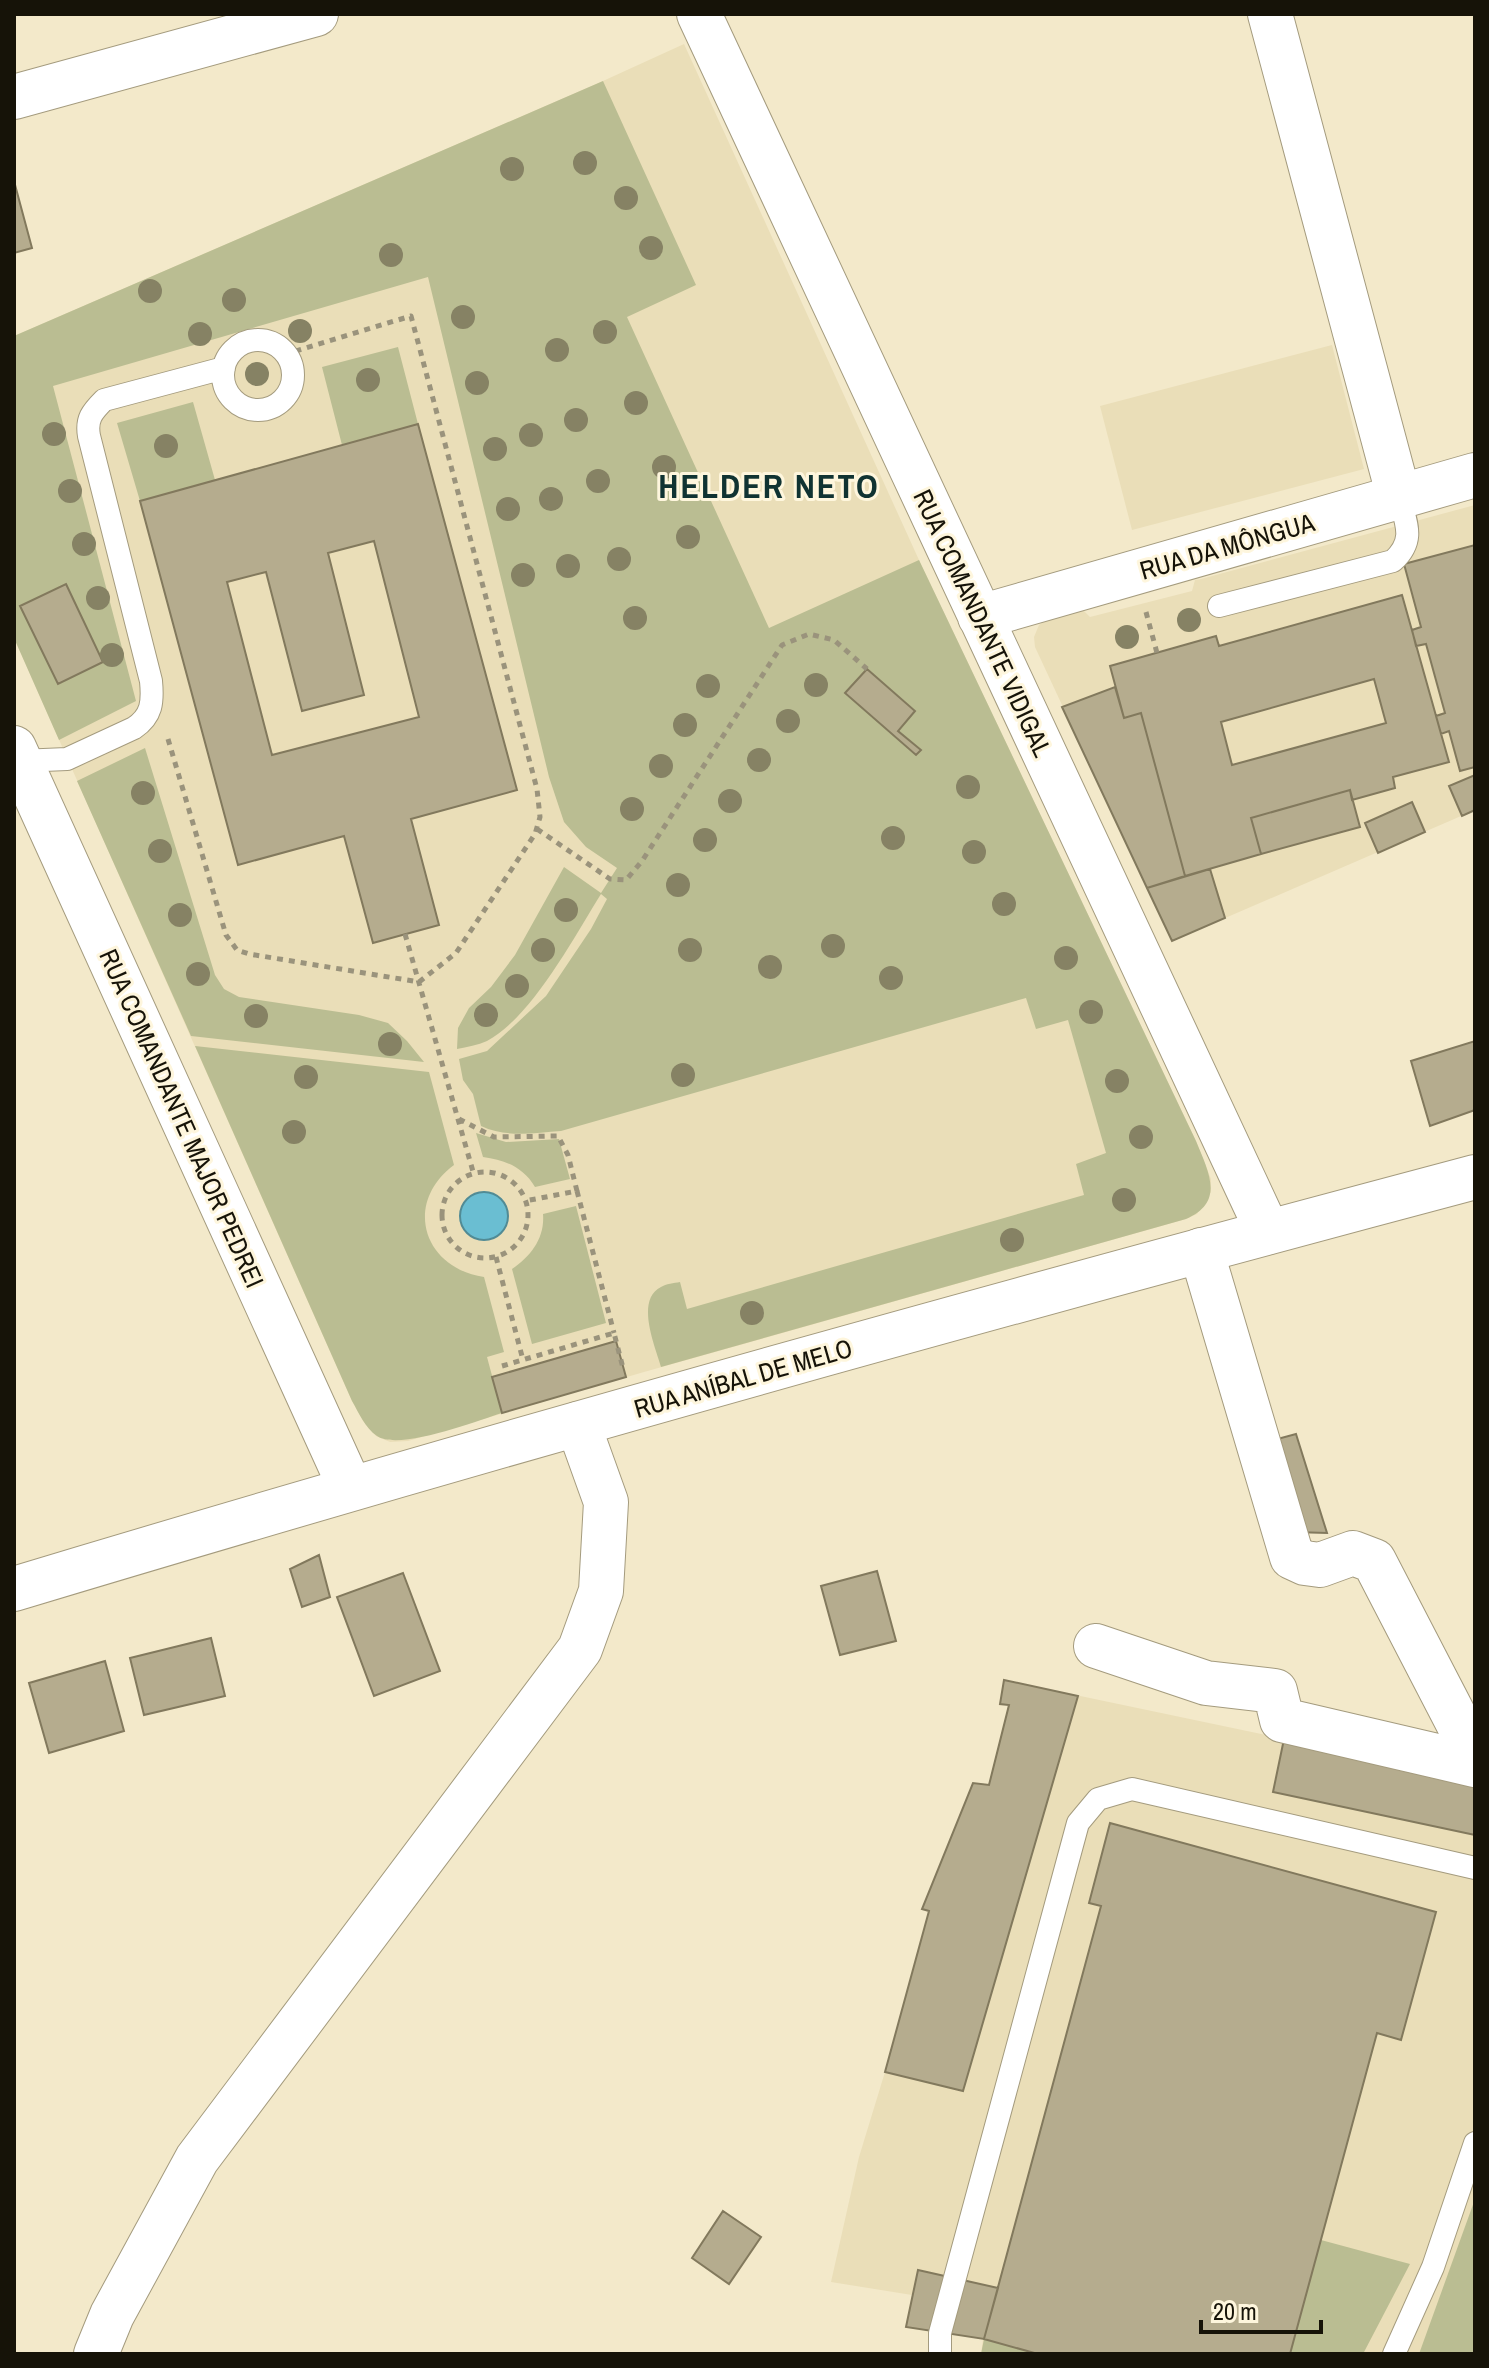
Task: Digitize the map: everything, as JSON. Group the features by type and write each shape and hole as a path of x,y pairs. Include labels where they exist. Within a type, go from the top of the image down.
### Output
{"street":[{"path":"14,97 316,14"},
{"name":"RUA COMANDANTE VIDIGAL","path":"699,14 1268,1232"},
{"path":"1270,14 1399,497"},
{"name":"RUA DA MÔNGUA","path":"980,617 1475,475"},
{"name":"RUA COMANDANTE MAJOR PEDREI","path":"17,754 350,1487"},
{"name":"RUA ANÍBAL DE MELO","path":"14,1589 350,1487 1201,1250 1475,1177"},
{"path":"1201,1250 1292,1557 1320,1565 1353,1553 1374,1561 1475,1756"},
{"path":"96,2354 112,2315 197,2159 580,1649 601,1591 606,1502 578,1424"},
{"path":"1096,1646 1206,1683 1275,1691 1282,1720 1475,1765"}],"lane":[{"path":"251,340 263,340 274,343 286,354 291,361 292,385 280,403 270,408 248,409 238,404 225,387 224,368 230,353 240,345 251,340"},
{"path":"17,754 67,759 134,728 151,712 151,681 87,425 92,412 104,400 224,368"},
{"path":"1219,606 1393,561 1402,553 1408,531 1399,497"},
{"path":"940,2354 940,2333 1078,1823 1098,1799 1132,1789 1475,1868"},
{"path":"1394,2354 1433,2267 1475,2143"}],"path":[{"path":"151,681 226,935 237,950 419,982 456,953 535,834 540,817 537,789 411,316 286,354"},
{"path":"1144,603 1157,653"},
{"path":"537,829 610,879 626,880 642,861 782,645 809,634 834,640 867,669"},
{"path":"405,934 474,1175"},
{"path":"458,1119 494,1137 558,1136 568,1155 626,1377"},
{"path":"485,1172 499,1175 512,1182 525,1201 527,1220 524,1234 516,1245 496,1257 480,1258 467,1254 447,1236 443,1208 448,1194 458,1183 474,1175 485,1172"},
{"path":"525,1201 577,1191"},
{"path":"496,1257 523,1360"},
{"path":"502,1366 614,1333"}],"shaded area":[{"path":"684,44 919,560 1196,1141 1211,1179 1211,1192 1197,1214 1186,1219 408,1441 390,1442 376,1436 352,1401 14,638 14,336"},
{"path":"1332,345 1364,469 1132,530 1100,406"},
{"path":"1475,505 1475,810 1172,941 1035,647 1034,637 1039,625 1047,619 1083,610 1090,617 1192,591 1195,580"},
{"path":"1004,1680 1475,1779 1475,2354 981,2354 983,2339 906,2327 912,2295 831,2282 859,2157 929,1912 922,1909 973,1783 989,1784 1009,1705 1000,1704"}],"green space":[{"path":"603,81 696,285 627,317 769,628 919,560 1196,1141 1209,1174 1210,1195 1206,1204 1186,1219 661,1367 648,1312 653,1293 663,1286 680,1282 687,1309 1084,1195 1076,1164 1106,1153 1068,1020 1036,1029 1026,998 561,1131 511,1133 481,1126 473,1094 463,1080 459,1059 487,1051 546,996 591,929 607,899 601,894 551,975 504,1030 487,1041 457,1049 458,1028 469,1008 491,987 515,955 564,867 601,893 617,868 586,847 564,822 549,777 428,277 53,386 136,701 59,740 14,638 14,336","holes":["866,669 914,711 898,731 920,750 916,755 846,693"]},
{"path":"398,347 418,424 342,445 322,367"},
{"path":"193,402 215,480 140,501 117,423"},
{"path":"145,748 215,975 224,989 239,997 359,1015 388,1023 424,1062 191,1036 77,781"},
{"path":"195,1046 429,1072 454,1165 438,1180 429,1197 425,1215 427,1232 434,1248 446,1261 463,1271 484,1277 504,1352 487,1357 502,1413 438,1433 402,1440 388,1440 369,1429 352,1401"},
{"path":"476,1133 506,1142 559,1139 570,1179 535,1187 525,1174 513,1166 483,1157"},
{"path":"576,1206 606,1323 532,1344 512,1269 539,1239 543,1214"},
{"path":"1475,2199 1475,2354 1419,2354"},
{"path":"1321,2240 1410,2264 1363,2354 1290,2354"},
{"path":"984,2339 1038,2354 981,2354"}],"water":[{"path":"484,1192 501,1199 508,1216 501,1233 484,1240 467,1233 460,1216 467,1199"}],"building":[{"path":"14,181 32,248 14,253"},
{"path":"418,424 517,790 411,819 439,925 373,943 344,836 238,865 140,501","holes":["374,541 419,717 272,755 227,582 266,572 302,711 364,695 328,553"]},
{"path":"1475,545 1475,767 1460,771 1449,731 1441,734 1436,716 1445,713 1426,644 1416,646 1412,630 1421,627 1404,564"},
{"path":"66,584 103,662 58,684 20,606"},
{"path":"1402,595 1449,762 1393,777 1395,788 1352,800 1350,790 1251,818 1261,854 1185,876 1141,713 1124,718 1110,666 1216,636 1219,646","holes":["1374,679 1386,723 1232,765 1221,722"]},
{"path":"867,669 915,711 898,731 921,750 916,755 845,693"},
{"path":"1115,687 1124,718 1141,713 1185,876 1147,888 1062,707"},
{"path":"1475,775 1475,810 1462,816 1449,786"},
{"path":"1350,790 1360,827 1261,854 1251,818"},
{"path":"1412,802 1425,832 1378,853 1365,823"},
{"path":"1210,869 1225,918 1172,941 1147,888"},
{"path":"1475,1041 1475,1110 1430,1126 1411,1061"},
{"path":"616,1341 626,1377 502,1413 492,1377"},
{"path":"1296,1434 1327,1533 1293,1532 1259,1444"},
{"path":"319,1555 330,1597 302,1607 290,1569"},
{"path":"877,1571 896,1641 840,1655 821,1586"},
{"path":"403,1573 440,1671 374,1696 337,1597"},
{"path":"211,1638 225,1696 144,1715 130,1658"},
{"path":"105,1661 124,1731 49,1753 29,1683"},
{"path":"1004,1680 1078,1696 963,2091 885,2072 929,1911 922,1909 973,1783 989,1785 1009,1705 1000,1704"},
{"path":"1284,1739 1475,1779 1475,1835 1273,1792"},
{"path":"1110,1823 1436,1912 1401,2040 1377,2033 1290,2354 1038,2354 984,2339 1101,1906 1089,1903"},
{"path":"723,2211 761,2237 729,2284 692,2258"},
{"path":"918,2270 998,2288 984,2339 906,2327"}],"district":[{"name":"HELDER NETO","path":"769,486"}]}
